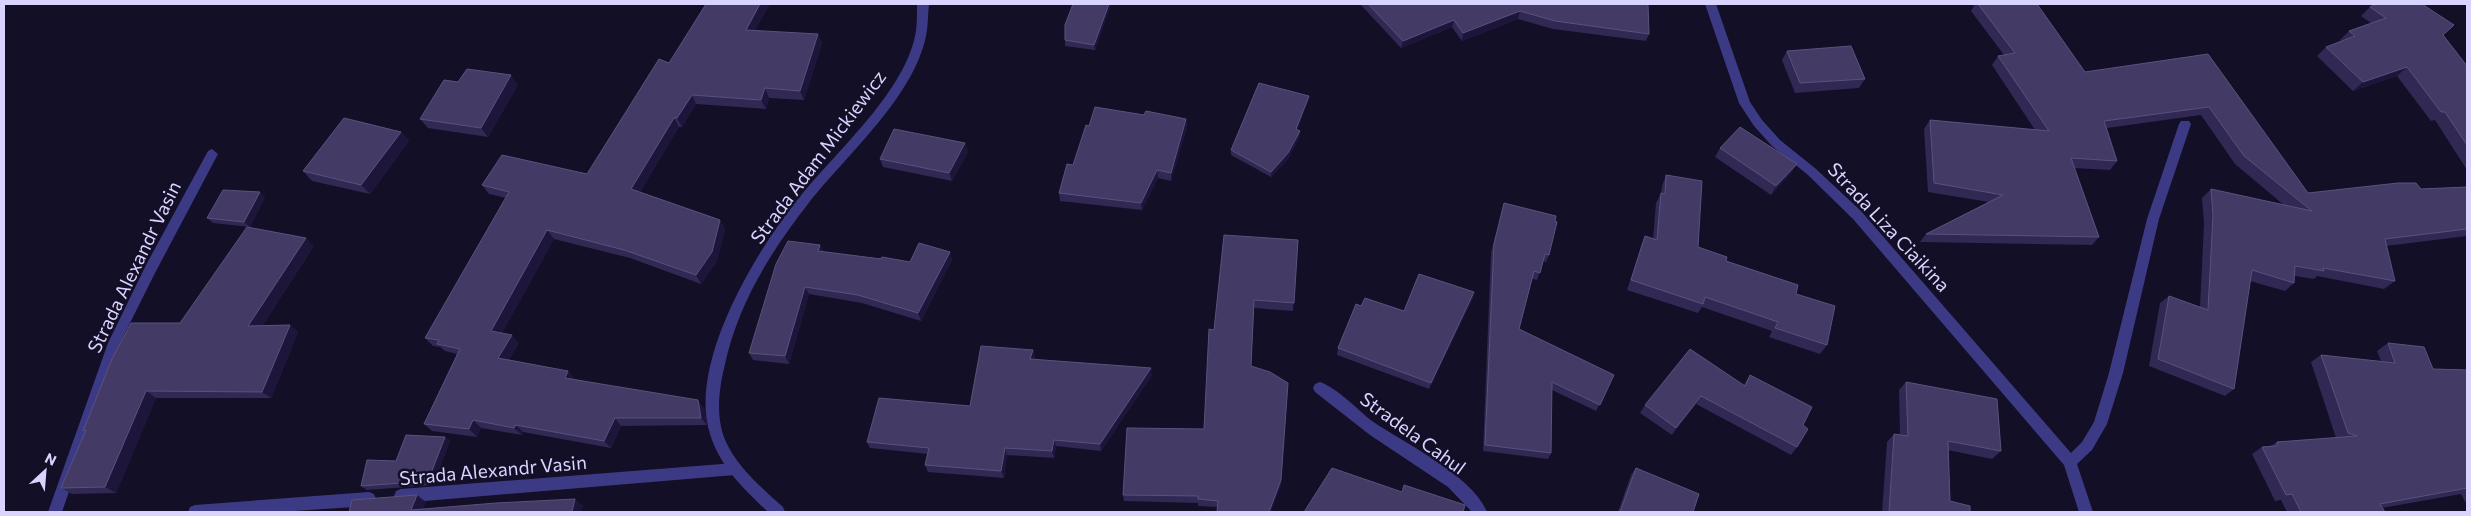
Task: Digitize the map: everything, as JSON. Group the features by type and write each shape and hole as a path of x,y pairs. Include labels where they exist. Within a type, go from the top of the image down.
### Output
{"street":[{"name":"Strada Adam Mickiewicz","path":"778,512 735,469 720,443 712,415 712,397 723,340 749,282 780,234 805,199 853,145 892,94 906,72 915,50 924,16 923,4"},
{"name":"Strada Liza Ciaikina","path":"1710,4 1745,102 1758,122 1776,143 1812,172 1857,215 2070,462 2086,512"},
{"path":"2070,462 2087,446 2100,424 2116,374 2153,219 2185,124"},
{"name":"Strada Alexandr Vasin","path":"55,512 114,343 150,269 212,154"},
{"name":"Stradela Cahul","path":"1320,388 1392,443 1438,471 1476,504 1480,512"},
{"name":"Strada Alexandr Vasin","path":"195,512 735,469"}],"building":[{"path":"706,4 760,4 746,30 818,34 800,91 765,88 761,100 692,95 677,118 674,118 631,189 720,220 712,252 696,275 624,250 547,230 491,331 512,335 498,358 568,371 565,378 698,400 701,418 615,418 604,441 516,425 514,428 473,420 469,429 424,424 460,349 437,344 439,340 425,338 509,192 482,185 502,155 587,174 659,59 669,63"},
{"path":"1073,4 1109,4 1094,45 1065,40 1065,25"},
{"path":"1368,4 1648,4 1649,34 1555,21 1520,11 1463,33 1454,20 1403,41"},
{"path":"1978,4 2037,4 2085,72 2208,54 2308,193 2398,183 2416,183 2421,189 2467,187 2467,229 2385,239 2395,281 2323,268 2324,271 2295,266 2294,283 2252,270 2234,389 2158,359 2169,296 2208,310 2213,215 2211,189 2312,211 2244,156 2209,107 2104,121 2117,161 2071,158 2099,237 1926,234 2003,195 1934,183 1930,120 2049,131 1998,56 2015,53"},
{"path":"2376,4 2422,4 2454,25 2443,35 2467,66 2467,145 2445,112 2441,112 2407,67 2363,82 2326,47 2355,36 2349,31 2386,18 2370,7"},
{"path":"1851,46 1865,79 1800,83 1787,51"},
{"path":"467,69 511,75 481,128 420,119 444,80 458,82"},
{"path":"1259,83 1309,96 1296,129 1300,131 1288,153 1271,172 1231,150"},
{"path":"1095,107 1144,115 1146,111 1186,119 1171,173 1157,170 1141,203 1059,193 1067,164 1073,165 1086,125 1089,126"},
{"path":"344,118 401,132 361,185 303,171"},
{"path":"1740,127 1797,164 1776,186 1720,148"},
{"path":"894,129 965,143 949,173 880,159"},
{"path":"1666,175 1702,181 1698,247 1727,257 1726,261 1798,285 1796,294 1835,306 1827,345 1775,328 1778,322 1705,297 1703,304 1631,280 1645,236 1657,240 1661,193 1665,194"},
{"path":"223,190 260,192 244,222 207,218"},
{"path":"1504,203 1556,216 1555,221 1557,222 1549,255 1545,254 1540,273 1534,271 1519,329 1614,375 1600,405 1552,382 1551,453 1485,445 1494,244"},
{"path":"247,227 306,238 248,326 290,325 262,392 146,391 105,487 61,488 86,430 83,431 112,359 131,323 180,323"},
{"path":"1224,235 1298,240 1294,303 1254,300 1251,366 1270,372 1288,383 1281,480 1269,512 1217,512 1218,501 1198,499 1198,496 1123,495 1127,428 1204,429 1209,329 1214,330"},
{"path":"788,241 820,245 818,251 881,259 882,257 910,262 919,243 950,252 918,313 858,295 805,287 785,356 749,353 776,264"},
{"path":"1419,274 1474,292 1431,383 1338,348 1356,304 1361,306 1365,298 1404,311"},
{"path":"2388,343 2424,347 2433,369 2467,370 2467,488 2380,504 2385,512 2301,512 2292,494 2286,495 2262,447 2277,446 2277,442 2357,436 2348,433 2321,355 2395,363"},
{"path":"981,346 1033,350 1030,359 1151,368 1100,444 1054,440 1052,451 1005,448 1001,471 925,465 929,448 867,442 879,398 970,406"},
{"path":"1690,349 1745,386 1750,375 1812,407 1803,425 1808,429 1797,447 1701,396 1676,428 1645,405"},
{"path":"1906,382 1997,399 2001,451 1948,441 1950,501 1970,506 1970,512 1889,512 1894,434 1908,436"},
{"path":"406,435 445,437 428,481 361,486 367,460 396,461"},
{"path":"1332,468 1402,492 1404,485 1465,505 1463,512 1304,512"},
{"path":"1636,468 1699,494 1693,512 1620,512"},
{"path":"417,495 411,510 575,499 572,512 349,512 352,500"}]}
